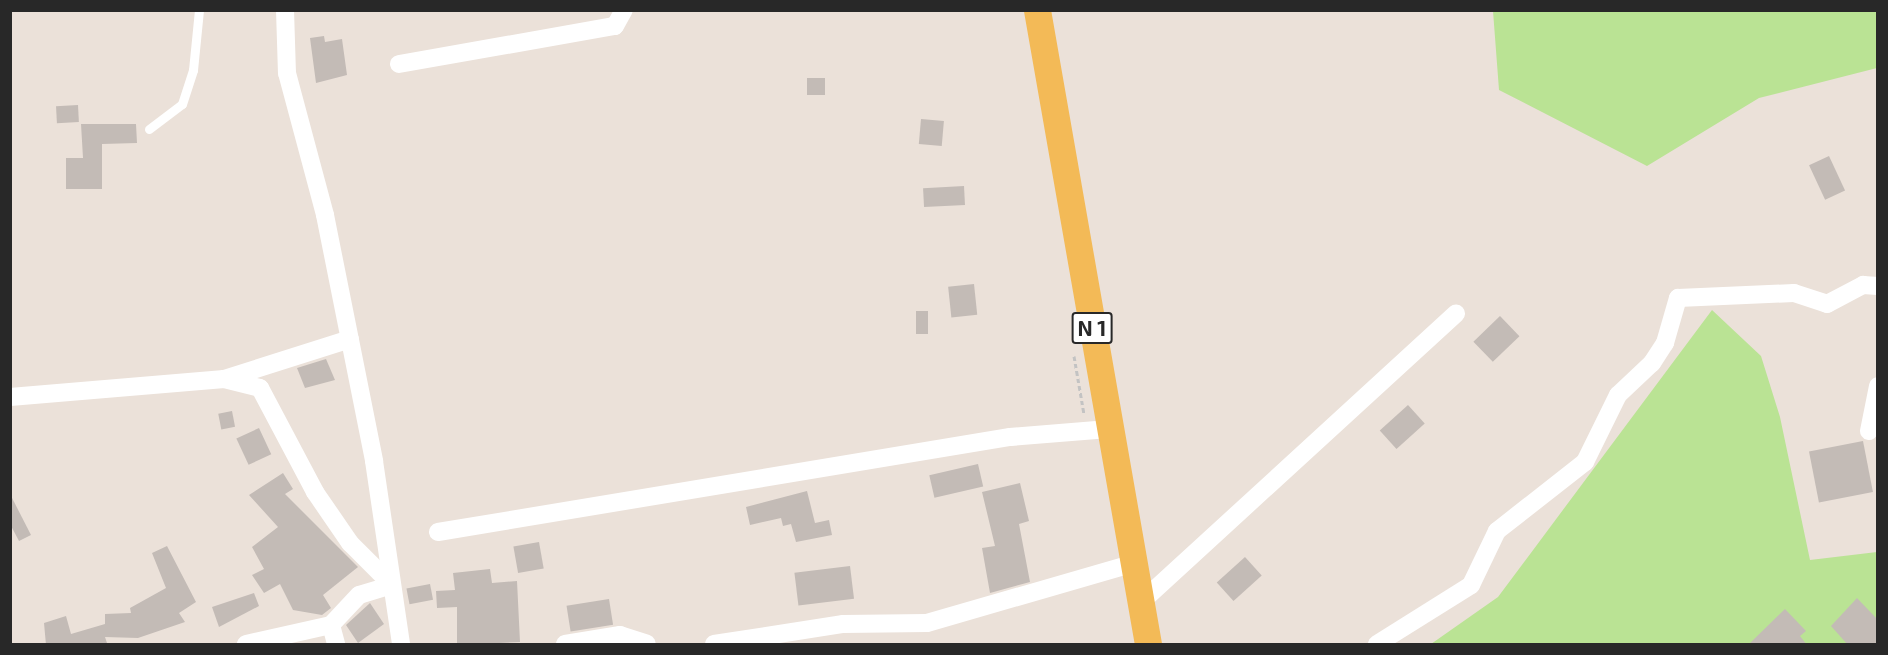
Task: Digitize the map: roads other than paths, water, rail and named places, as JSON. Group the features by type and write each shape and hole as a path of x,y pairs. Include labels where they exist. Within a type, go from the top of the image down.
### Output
{"main road":[{"name":"N 1","path":"1037,10 1132,564 1148,645"}],"street":[{"path":"285,10 287,73 325,215 350,339 401,645"},
{"path":"399,64 615,26 624,10"},
{"path":"1377,645 1471,585 1497,531 1585,462 1618,395 1652,363 1665,343 1678,298 1794,293 1827,303 1863,285 1878,286"},
{"path":"1139,604 1456,314"},
{"path":"10,397 224,379 350,339"},
{"path":"224,379 260,388 315,492 350,543 392,585"},
{"path":"1869,431 1878,386"},
{"path":"438,532 1010,437 1109,429"},
{"path":"714,645 843,624 927,622 1132,564"},
{"path":"246,645 331,624 359,595 392,585"},
{"path":"331,624 336,645"},
{"path":"565,645 620,636 647,645"}],"lane":[{"path":"149,129 182,104 194,70 199,10"}]}
